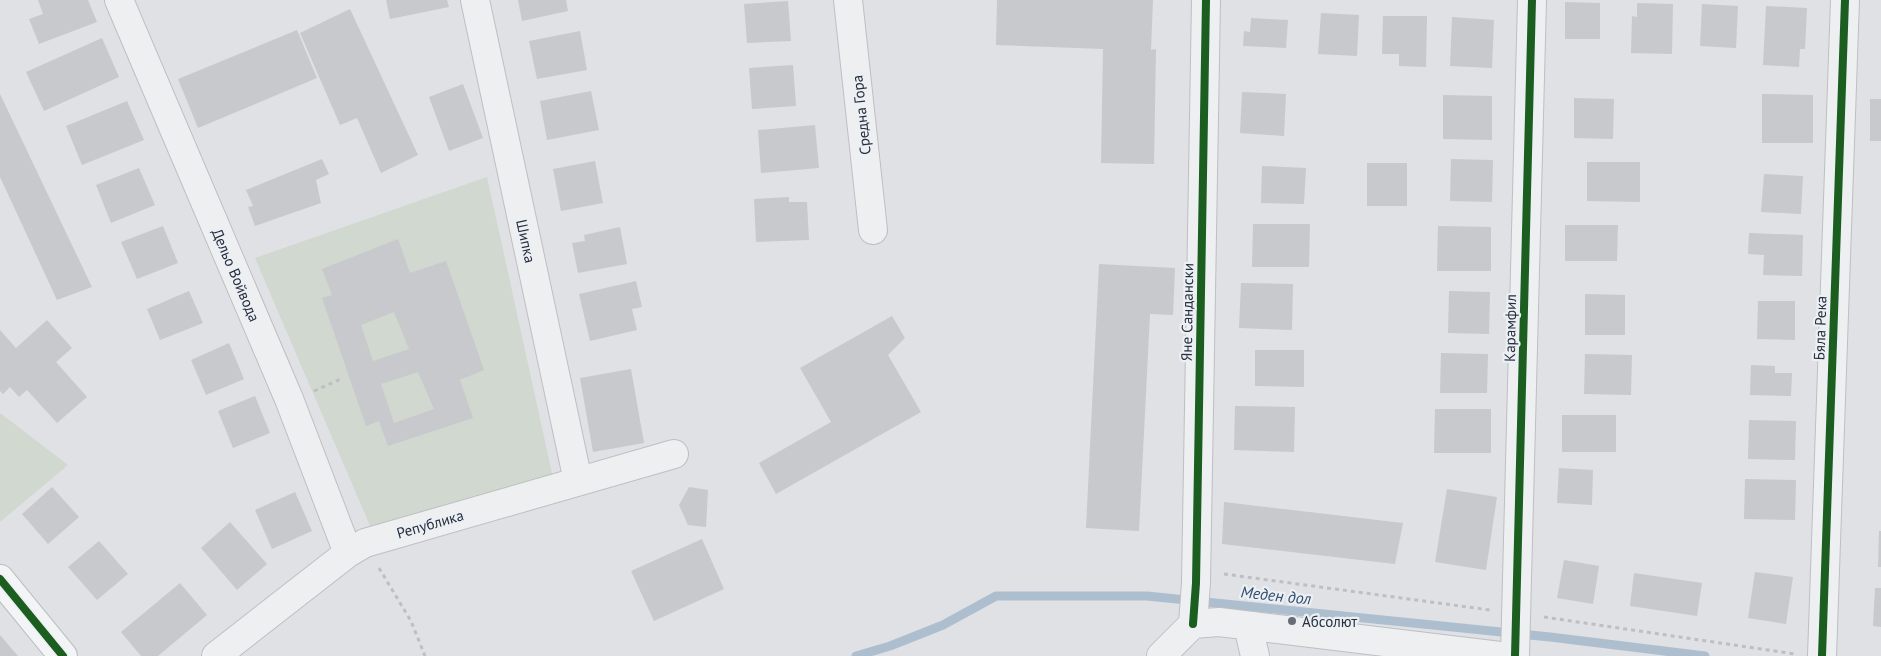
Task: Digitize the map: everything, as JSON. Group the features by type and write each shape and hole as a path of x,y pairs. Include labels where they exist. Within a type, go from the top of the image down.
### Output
{"main road":[{"path":"0,580 63,656"}],"street":[{"name":"Дельо Войвода","path":"119,0 289,399 356,548"},
{"name":"Шипка","path":"475,0 578,481"},
{"name":"Средна Гора","path":"848,0 873,230"},
{"name":"Яне Сандански","path":"1194,617 1206,0"},
{"name":"Карамфил","path":"1512,645 1532,0"},
{"name":"Бяла Река","path":"1822,656 1845,0"},
{"name":"Република","path":"216,656 356,548 674,454"},
{"path":"1161,656 1194,617 1248,626 1512,645"},
{"path":"1248,626 1255,656"}],"path":[{"path":"356,548 410,621 425,656"}],"shaded area":[{"path":"487,177 553,478 371,528 255,258"},
{"path":"0,413 68,465 0,522"}],"building":[{"path":"38,0 88,0 97,22 39,44 29,19 43,14"},
{"path":"386,0 447,0 449,7 390,19"},
{"path":"518,0 566,0 568,11 522,21"},
{"path":"997,0 1153,0 1151,50 1156,49 1154,164 1101,163 1103,49 996,45"},
{"path":"788,1 791,41 747,43 744,4"},
{"path":"1565,2 1600,3 1600,39 1565,39"},
{"path":"1637,3 1673,4 1672,54 1631,53 1632,16 1637,17"},
{"path":"1702,4 1738,6 1736,48 1700,46"},
{"path":"1766,6 1807,8 1805,49 1800,49 1799,67 1763,65"},
{"path":"350,9 418,155 381,173 357,118 340,125 300,33"},
{"path":"1321,13 1359,15 1357,56 1318,54"},
{"path":"1383,16 1427,16 1426,67 1399,66 1399,54 1382,54"},
{"path":"1452,17 1494,20 1492,68 1450,66"},
{"path":"1251,18 1288,20 1286,48 1243,46 1244,31 1250,32"},
{"path":"297,30 317,78 198,128 178,79"},
{"path":"580,31 587,70 537,79 529,41"},
{"path":"102,38 119,77 44,111 26,72"},
{"path":"793,65 796,106 752,109 749,68"},
{"path":"463,84 483,138 449,151 429,97"},
{"path":"591,91 599,130 547,140 540,101"},
{"path":"1242,92 1286,94 1284,136 1240,133"},
{"path":"0,94 92,287 57,300 0,177"},
{"path":"1762,94 1813,95 1813,143 1762,143"},
{"path":"1443,95 1492,96 1492,140 1443,139"},
{"path":"1574,98 1614,99 1613,139 1574,138"},
{"path":"1870,99 1881,99 1881,141 1870,141"},
{"path":"127,101 144,140 82,165 66,126"},
{"path":"815,125 819,168 761,173 758,130"},
{"path":"322,159 329,174 316,180 321,203 255,226 248,207 253,206 246,190"},
{"path":"1451,159 1493,160 1492,202 1450,201"},
{"path":"595,161 603,203 561,211 553,169"},
{"path":"1587,162 1640,162 1640,202 1587,201"},
{"path":"1367,163 1407,163 1407,206 1367,206"},
{"path":"1262,166 1306,168 1304,204 1261,203"},
{"path":"139,168 155,205 111,223 96,185"},
{"path":"1764,174 1803,176 1801,214 1761,212"},
{"path":"789,197 789,202 807,202 809,240 756,242 754,199"},
{"path":"1253,224 1310,224 1309,267 1252,267"},
{"path":"1565,225 1618,225 1617,261 1565,261"},
{"path":"163,226 178,263 137,279 121,242"},
{"path":"1438,226 1491,227 1491,271 1437,271"},
{"path":"620,227 627,264 578,273 572,243 585,241 584,235"},
{"path":"1749,233 1803,235 1802,276 1763,275 1764,255 1748,254"},
{"path":"398,239 410,273 446,261 484,370 460,380 473,418 388,446 379,421 366,426 322,298 332,295 322,269","holes":["394,312 409,349 373,361 361,325","418,372 434,409 394,423 381,384"]},
{"path":"1099,264 1175,268 1173,315 1150,314 1139,531 1086,528"},
{"path":"636,281 642,307 632,309 637,330 590,341 579,294"},
{"path":"1241,283 1293,284 1292,330 1239,328"},
{"path":"189,291 203,323 160,340 147,309"},
{"path":"1449,291 1490,292 1489,334 1448,333"},
{"path":"1585,294 1625,295 1625,335 1585,335"},
{"path":"1758,301 1795,301 1795,340 1757,339"},
{"path":"892,316 905,338 888,355 921,412 776,494 759,463 831,422 800,368"},
{"path":"47,320 72,348 56,362 87,397 57,423 27,390 19,397 10,387 3,394 0,391 0,330 16,348"},
{"path":"229,343 244,379 206,395 191,360"},
{"path":"1255,350 1304,350 1304,387 1255,386"},
{"path":"1441,353 1488,354 1487,393 1440,393"},
{"path":"1585,354 1632,355 1631,395 1584,394"},
{"path":"1751,365 1775,366 1775,373 1792,373 1791,396 1750,395"},
{"path":"631,369 644,443 593,452 580,378"},
{"path":"255,396 270,433 233,448 218,411"},
{"path":"1235,406 1295,407 1294,452 1234,450"},
{"path":"1435,409 1491,409 1491,453 1434,453"},
{"path":"1562,415 1616,415 1616,452 1562,452"},
{"path":"1749,420 1796,421 1795,460 1748,459"},
{"path":"1559,468 1593,470 1592,505 1557,503"},
{"path":"1745,479 1796,480 1795,520 1744,519"},
{"path":"52,487 79,517 48,544 22,514"},
{"path":"689,487 708,490 706,527 688,525 679,505"},
{"path":"1447,489 1497,497 1486,570 1435,562"},
{"path":"295,492 312,531 272,549 255,510"},
{"path":"1224,502 1403,523 1395,564 1222,544"},
{"path":"230,522 267,564 237,590 201,548"},
{"path":"1879,531 1881,531 1881,567 1878,567"},
{"path":"702,539 724,589 654,621 631,571"},
{"path":"99,541 128,574 97,600 68,567"},
{"path":"1564,560 1599,566 1593,604 1557,598"},
{"path":"1755,572 1793,577 1786,624 1748,618"},
{"path":"1634,573 1702,583 1697,616 1630,606"},
{"path":"180,583 207,615 158,656 141,656 121,632"},
{"path":"1875,588 1881,588 1881,627 1873,626"},
{"path":"0,635 18,656 0,656"}],"waterway":[{"name":"Меден дол","path":"856,656 890,646 943,625 996,596 1147,596 1550,637 1705,656"}],"cycle path":[{"path":"1193,624 1196,583 1206,0"},
{"path":"1515,656 1532,0"},
{"path":"1822,656 1845,0"},
{"path":"0,579 63,656"}],"place":[{"name":"Абсолют","path":"1292,621"}]}
